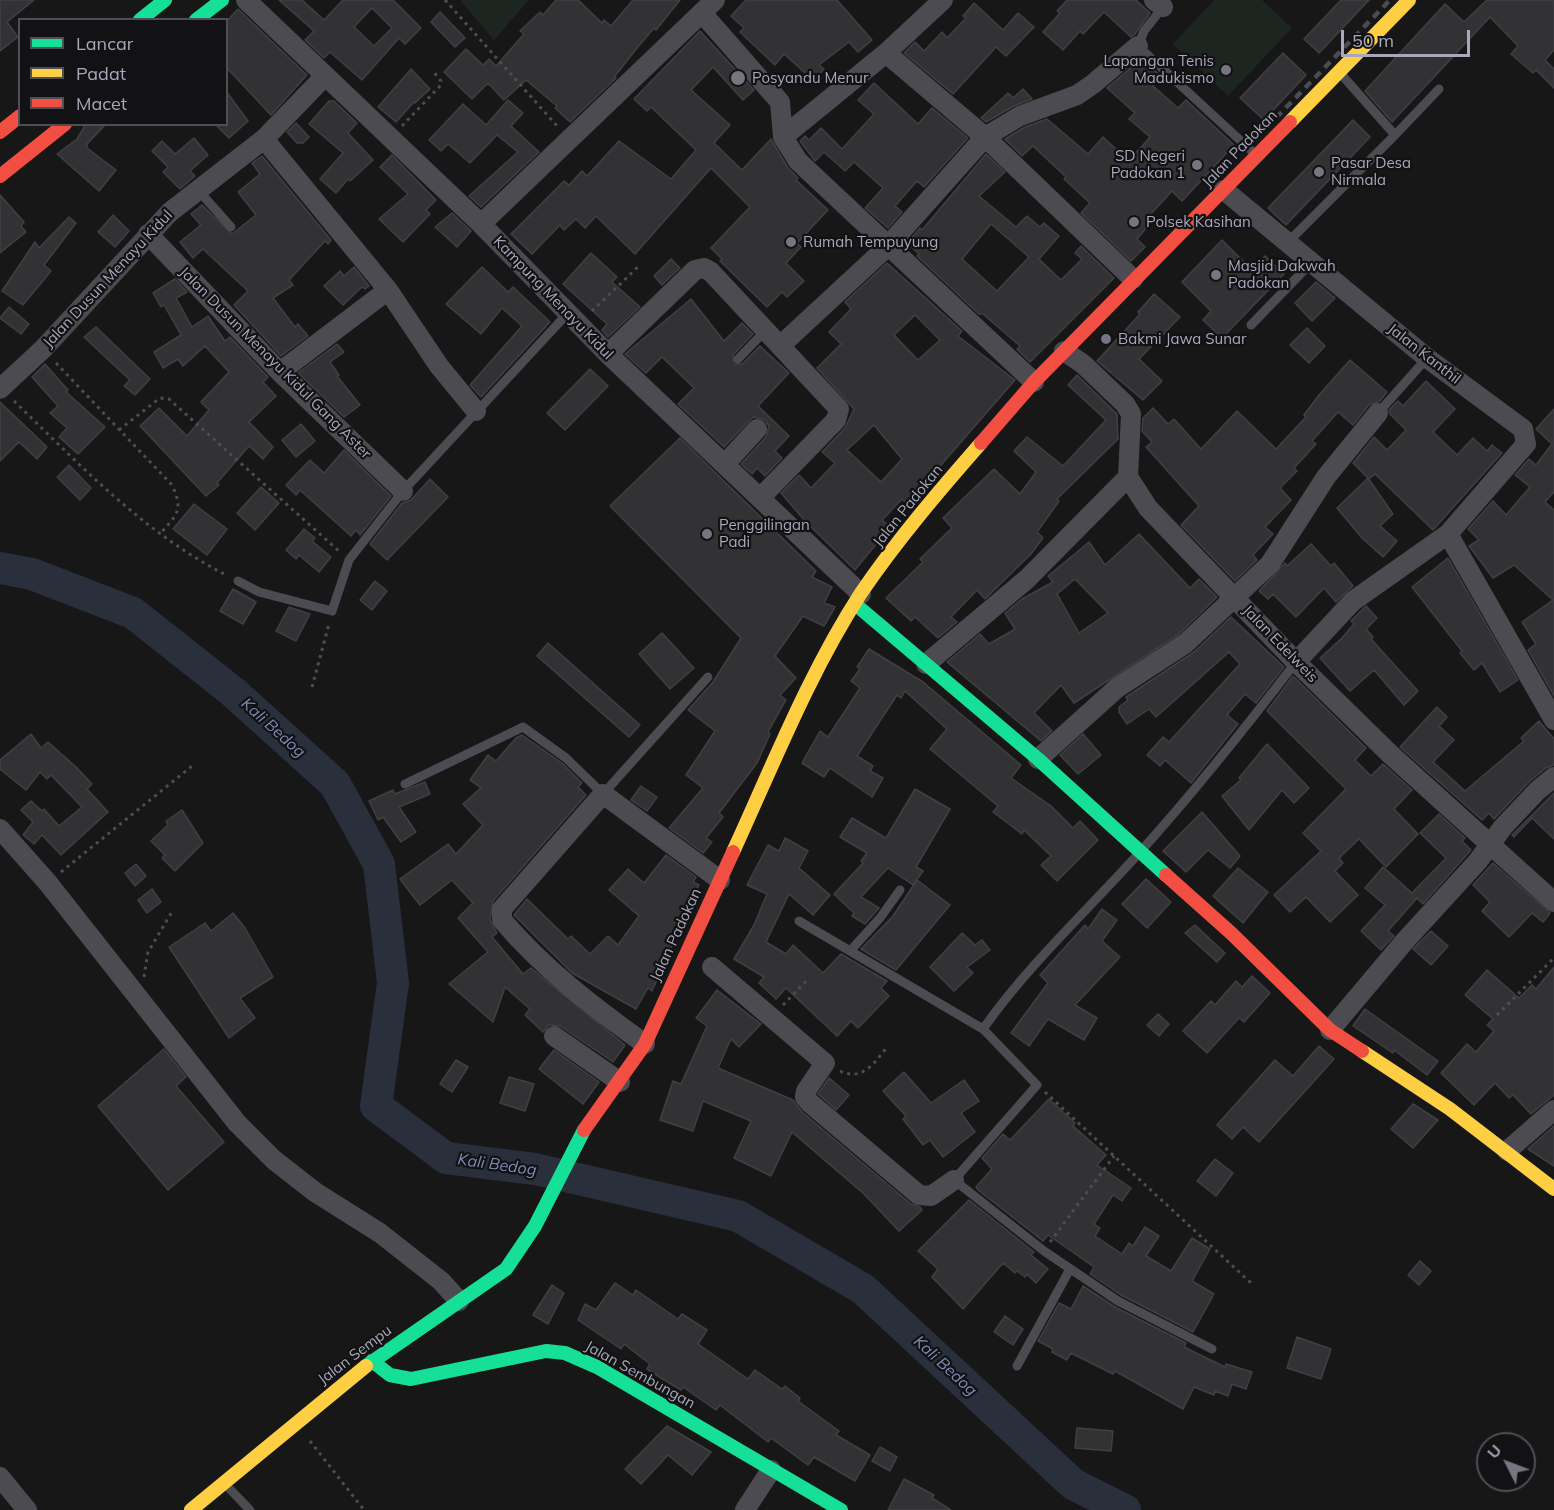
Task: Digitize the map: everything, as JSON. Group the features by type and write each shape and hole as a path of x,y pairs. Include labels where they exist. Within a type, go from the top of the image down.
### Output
{"main road":[{"path":"135,16 146,0"},
{"path":"135,16 165,0"},
{"path":"190,17 200,0"},
{"path":"190,17 222,0"},
{"name":"Jalan Padokan","path":"536,1226 580,1136 620,1082 698,957 720,880 818,668 858,599 918,515 1034,382 1409,0"},
{"path":"0,116 18,102"},
{"path":"0,132 18,118"},
{"path":"0,159 41,126"},
{"path":"0,176 62,126"},
{"path":"858,599 926,664 1038,759 1139,853 1231,933 1330,1030 1450,1109 1554,1189"},
{"name":"Jalan Sempu","path":"191,1510 372,1361 506,1269 536,1226"},
{"name":"Jalan Sembungan","path":"372,1361 379,1369 396,1379 411,1379 546,1351 565,1353 597,1367 841,1510"}],"street":[{"name":"Kampung Menayu Kidul","path":"246,0 481,224 608,354 761,497 858,599"},
{"path":"783,137 886,53 944,0"},
{"path":"481,224 708,7 780,102 783,137 798,161 887,247 1034,382"},
{"path":"780,346 887,247 985,137 1020,116 1077,95 1138,46"},
{"path":"886,53 985,137 1133,279"},
{"name":"Jalan Dusun Menayu Kidul","path":"1,389 43,348 170,212 264,140 325,76"},
{"path":"264,140 388,290 439,366 476,411"},
{"name":"Jalan Kanthil","path":"1224,190 1427,358 1523,429 1526,438 1526,444 1448,534 1353,601 1296,662"},
{"name":"Jalan Dusun Menayu Kidul Gang Aster","path":"148,234 280,372 403,491"},
{"path":"608,354 695,270 704,268 711,272 839,409 840,414 761,497"},
{"path":"280,372 388,290"},
{"path":"926,664 1027,579 1128,477 1131,414 1125,404 1083,364 1064,351"},
{"path":"1038,759 1118,688 1186,643 1270,564 1326,477 1378,413"},
{"path":"725,464 757,429"},
{"name":"Jalan Edelweis","path":"1128,477 1148,508 1296,662 1390,754 1554,902"},
{"path":"1448,534 1554,720"},
{"path":"1330,1030 1537,790 1554,777"},
{"path":"645,1044 577,994 510,929 501,915 502,909 535,868 603,794 720,880"},
{"path":"0,829 48,883 237,1123 274,1160 315,1192 380,1233 441,1281 459,1301"},
{"path":"698,957 825,1063 806,1091 807,1101 919,1195 931,1196 954,1180"},
{"path":"554,1036 620,1082"},
{"path":"1507,1152 1554,1110"},
{"path":"745,1510 771,1470"},
{"path":"0,1477 27,1510"}],"lane":[{"path":"1162,2 1144,31 1138,46 1257,155"},
{"path":"1338,71 1395,135"},
{"path":"1287,243 1439,89"},
{"path":"198,190 231,227"},
{"path":"1251,325 1311,263"},
{"path":"238,581 259,592 332,611 349,560 403,491 476,411 574,318"},
{"path":"738,359 765,331"},
{"path":"1378,413 1427,358"},
{"path":"983,1029 1010,991 1139,853 1209,772 1296,662"},
{"path":"405,784 523,727 566,758 603,794 708,677"},
{"path":"851,950 880,918 900,890"},
{"path":"799,921 983,1029 1037,1085 954,1180 1044,1251 1118,1301 1212,1349"},
{"path":"1017,1366 1070,1269"},
{"path":"224,1483 250,1510"}],"path":[{"path":"445,0 569,140"},
{"path":"390,138 441,85 441,81 433,71"},
{"path":"574,318 640,266"},
{"path":"43,348 172,485 180,501 178,512 160,534"},
{"path":"1,389 99,484 160,534 206,565 238,581"},
{"path":"119,430 160,398 169,399 349,560"},
{"path":"312,687 332,611"},
{"path":"48,883 192,765"},
{"path":"140,1000 148,952 173,910"},
{"path":"1497,1015 1554,958"},
{"path":"771,1017 809,978"},
{"path":"825,1063 844,1073 856,1075 870,1069 888,1046"},
{"path":"1037,1085 1251,1283"},
{"path":"1044,1251 1114,1156"},
{"path":"295,1423 364,1510"}],"shaded area":[{"path":"460,0 529,0 494,40"},
{"name":"Lapangan Tenis Madukismo","path":"1214,0 1262,0 1292,28 1228,96 1173,44"}],"building":[{"path":"0,0 34,0 7,22 18,37 0,51"},
{"path":"279,0 302,0 324,20 343,0 393,0 421,28 405,44 399,38 362,80 330,52 324,58 305,40 314,31","holes":["372,8 392,28 374,46 354,27"]},
{"path":"556,0 578,0 602,23 604,20 611,26 633,0 680,0 656,30 654,28 637,48 615,76 616,78 570,122 555,108 557,106 526,80 504,100 488,83 472,99 444,72 466,49 483,65 489,59 496,66 524,34 520,31 540,12 543,15"},
{"path":"746,0 837,0 872,40 858,52 849,42 819,65 824,69 814,81 784,54 775,65 740,32 744,28 731,16"},
{"path":"1067,0 1136,0 1150,13 1131,37 1104,12 1083,34 1080,31 1063,50 1043,32 1060,13 1057,11"},
{"path":"1341,0 1369,0 1319,53 1304,39"},
{"path":"1487,0 1554,0 1554,50 1545,60 1554,69 1554,88 1536,70 1533,73 1511,54 1518,46 1490,17 1392,122 1365,91 1445,4 1464,22"},
{"path":"974,3 1003,30 1018,13 1034,27 1006,56 996,47 953,94 904,53 915,42 924,51 942,32 947,38 966,18 963,16"},
{"path":"238,9 307,75 271,115 228,69 228,20"},
{"path":"440,12 465,38 455,47 431,22"},
{"path":"700,31 754,90 743,100 713,67 691,90 730,125 714,143 742,170 771,139 788,168 798,178 796,180 828,210 797,243 801,247 786,263 804,281 787,297 782,292 767,307 720,261 722,259 711,248 750,207 711,168 635,254 596,216 585,228 576,219 564,230 560,225 532,254 511,234 564,181 569,185 582,171 587,176 619,141 671,179 696,150 651,107 647,111 634,99"},
{"path":"1283,53 1306,75 1264,120 1240,98"},
{"path":"1141,59 1162,77 1153,86 1178,108 1186,100 1234,145 1182,201 1172,191 1148,217 1152,221 1137,239 1145,247 1131,261 1081,213 1090,203 1064,179 1066,177 1033,146 1022,156 1005,139 1025,127 1047,119 1088,154 1103,137 1129,161 1150,137 1129,119 1135,113 1107,88"},
{"path":"411,69 430,89 414,102 396,122 378,107"},
{"path":"874,83 918,124 932,108 968,138 924,187 917,181 895,206 902,212 888,228 865,208 883,188 854,162 845,171 824,152 815,161 800,141 805,136 809,140 821,128 842,149 874,114 858,100"},
{"path":"1023,89 1032,99 986,122 981,118 1008,93 1013,98"},
{"path":"228,94 248,121 229,138 217,126 228,126"},
{"path":"508,100 523,113 511,126 539,152 481,207 469,196 518,152 497,135 470,163 448,144 441,151 429,140 463,104 486,125"},
{"path":"329,101 334,101 357,123 348,133 373,160 350,181 348,179 336,193 320,179 343,153 309,124"},
{"name":"Pasar Desa Nirmala","path":"1353,120 1370,137 1286,225 1268,208"},
{"path":"296,123 309,137 303,143 297,143 287,132"},
{"path":"85,126 104,126 87,144 87,148 116,170 99,191 57,154 77,139"},
{"path":"194,138 208,155 190,171 195,176 180,189 163,172 168,167 152,151 162,141 175,154"},
{"path":"986,154 1005,172 979,196 1016,227 1027,216 1040,227 1044,223 1059,236 1039,259 1061,280 1082,259 1075,253 1081,246 1114,278 1030,362 1017,349 1020,346 983,314 979,314 917,256 919,254 907,243 920,228 922,230","holes":["991,224 1029,257 997,291 962,259"]},
{"path":"392,155 436,200 426,210 430,214 403,242 379,219 408,194 380,167"},
{"path":"262,156 331,240 328,244 325,241 289,280 293,285 273,298 295,327 298,324 308,336 281,356 234,305 248,291 203,249 193,258 180,242 201,225 191,214 202,205 232,234 256,215 238,192 260,174 252,163"},
{"path":"0,195 24,222 21,226 26,232 0,253"},
{"path":"452,213 471,231 457,247 435,227"},
{"path":"113,215 129,231 115,247 98,232"},
{"path":"69,217 76,223 44,265 51,271 23,305 2,291 35,242 39,248"},
{"path":"1222,240 1252,270 1265,256 1284,274 1222,338 1203,320 1211,311 1182,282"},
{"path":"591,253 617,277 612,282 640,307 608,337 602,330 607,324 563,284"},
{"path":"671,259 680,268 662,285 654,276"},
{"path":"887,263 962,331 958,336 1015,380 907,504 902,499 882,520 890,527 855,570 806,522 781,493 799,475 811,488 835,463 822,452 845,428 854,409 817,368 841,344 829,332 851,309 845,302","holes":["915,315 940,340 918,360 894,335","874,425 902,459 881,482 847,450"]},
{"path":"354,267 369,286 365,289 362,287 343,305 324,286 340,271 344,276"},
{"path":"482,267 508,292 513,287 550,322 481,397 470,385 522,326 502,308 481,334 446,304"},
{"path":"175,279 187,292 176,298 192,327 208,316 225,341 230,337 268,377 263,382 276,396 249,422 273,447 263,459 249,446 217,483 219,485 206,496 140,426 159,408 187,436 209,410 201,402 229,372 205,346 183,366 178,359 163,368 154,352 181,335 164,305 161,307 153,293"},
{"path":"1316,282 1335,298 1312,321 1295,303"},
{"path":"1154,294 1180,317 1139,359 1162,381 1143,400 1097,361 1140,314 1138,312"},
{"path":"691,299 724,341 742,323 753,334 733,355 734,364 742,364 760,346 789,373 758,406 789,436 775,451 782,458 765,476 757,468 752,474 741,464 766,437 769,426 765,420 754,417 724,447 678,404 694,388 662,357 646,373 625,354"},
{"path":"9,307 29,324 21,334 0,318"},
{"path":"96,327 150,379 135,395 124,386 130,380 84,337"},
{"path":"1307,328 1325,346 1309,363 1290,345"},
{"path":"337,344 344,352 330,362 339,375 337,376 360,405 344,417 298,373"},
{"path":"1350,360 1387,392 1380,401 1369,405 1353,425 1338,412 1312,441 1316,444 1294,468 1297,471 1280,488 1291,500 1265,527 1273,534 1253,555 1257,560 1235,581 1181,525 1199,506 1146,447 1152,442 1142,431 1143,418 1153,408 1168,424 1174,419 1201,449 1237,411 1276,449 1306,417 1304,415 1319,395"},
{"path":"45,364 68,390 66,392 105,427 78,454 59,437 67,428 50,413 58,406 32,377"},
{"path":"590,369 608,386 565,430 547,413"},
{"path":"1077,375 1117,414 1118,439 1057,499 1059,501 1037,532 1043,538 1031,554 985,599 977,590 951,617 957,622 938,638 915,617 911,621 886,598 923,562 920,559 952,528 943,518 994,469 1020,494 1036,472 1014,451 1027,437 1063,466 1106,420 1068,385"},
{"path":"1426,381 1455,409 1433,432 1457,455 1473,438 1487,451 1492,445 1502,453 1433,530 1375,474 1369,479 1353,463 1374,437 1387,450 1406,430 1390,414 1389,410 1398,401 1403,406"},
{"path":"0,402 47,447 37,459 19,442 0,461"},
{"path":"1554,409 1554,492 1545,502 1554,510 1554,696 1528,650 1536,644 1522,622 1553,600 1514,565 1493,578 1469,546 1479,540 1468,529 1493,501 1506,515 1530,487 1515,475 1529,459 1536,465 1552,444 1536,429"},
{"path":"301,424 315,441 296,457 282,440"},
{"path":"680,438 816,571 812,577 832,587 824,603 835,607 824,626 803,616 775,656 796,678 780,695 786,700 768,732 770,734 757,763 719,813 723,817 706,838 712,842 703,853 669,828 703,788 686,775 715,731 688,710 713,682 741,638 610,506"},
{"path":"344,450 391,496 360,535 356,530 351,536 300,490 296,495 286,485 310,460 324,473"},
{"path":"69,465 91,488 80,500 57,477"},
{"path":"1368,478 1393,514 1380,526 1397,541 1383,557 1362,538 1337,508"},
{"path":"430,479 448,497 387,560 370,544 402,503 411,500"},
{"path":"261,487 279,503 255,530 237,513"},
{"path":"194,504 227,529 207,555 173,529"},
{"path":"304,529 315,538 312,541 331,557 319,572 299,555 296,559 286,550"},
{"path":"1139,534 1190,588 1199,579 1217,597 1179,634 1074,703 1061,685 1034,713 1052,731 1041,741 947,662 980,634 989,644 1015,629 1005,613 1022,599 1053,582 1048,576 1089,542 1105,565","holes":["1075,579 1108,613 1079,633 1057,594"]},
{"path":"1311,544 1331,566 1334,563 1353,586 1336,602 1324,588 1296,617 1273,594 1268,599 1259,591 1285,563 1287,566"},
{"path":"1448,558 1518,680 1500,692 1482,663 1474,670 1412,587"},
{"path":"375,581 387,591 372,610 360,600"},
{"path":"233,589 256,602 243,624 220,611"},
{"path":"1366,606 1377,618 1366,629 1373,637 1371,639 1418,691 1404,705 1374,670 1350,691 1320,658 1341,639 1354,624 1351,621"},
{"path":"289,607 310,614 296,641 276,631"},
{"path":"1231,617 1284,667 1256,703 1245,694 1227,715 1238,724 1191,783 1165,760 1160,766 1147,755 1163,737 1169,742 1240,664 1229,652 1156,717 1149,709 1127,724 1119,712 1119,707 1128,700 1126,697 1194,652"},
{"path":"662,633 694,668 670,689 639,654"},
{"path":"548,643 640,725 629,737 537,656"},
{"path":"869,649 923,682 1021,765 1011,778 1051,806 1073,828 1080,821 1098,840 1057,881 1041,865 1051,856 1024,830 1022,834 993,812 998,806 930,749 947,729 905,691 901,698 897,695 857,756 873,766 870,771 883,778 872,797 830,768 824,777 802,763 820,731 828,737 860,688 851,681 860,669 857,667"},
{"path":"1293,676 1366,748 1355,760 1371,776 1383,764 1412,790 1394,809 1418,834 1386,867 1359,839 1339,858 1343,863 1335,871 1358,895 1330,922 1306,897 1290,912 1274,895 1321,851 1303,833 1346,789 1267,711"},
{"path":"1437,707 1447,717 1439,726 1454,740 1433,762 1465,791 1524,741 1521,738 1539,721 1554,739 1554,765 1546,768 1529,782 1494,819 1489,813 1482,820 1400,747"},
{"path":"31,734 41,748 48,742 76,767 92,784 87,789 108,812 61,855 42,835 34,844 23,835 33,822 21,810 31,801 42,811 44,809 59,826 82,807 51,775 47,779 40,772 26,790 0,769 0,760"},
{"path":"1083,734 1101,755 1078,774 1060,755"},
{"path":"522,735 562,763 582,783 578,787 586,795 493,901 490,920 497,933 492,937 523,974 531,968 625,1045 613,1062 560,1026 549,1025 543,1032 525,1015 530,1009 505,987 493,1022 449,984 488,952 458,918 473,903 452,880 420,905 400,879 448,844 456,854 483,825 463,804 481,788 470,780 488,755 496,761 516,738"},
{"path":"1267,744 1309,788 1294,803 1282,790 1249,830 1222,796 1241,780 1239,778"},
{"path":"425,782 430,794 399,807 416,832 401,842 383,817 378,820 369,801 393,790 395,794"},
{"path":"641,786 657,797 647,811 631,800"},
{"path":"915,789 950,809 916,867 923,871 913,885 888,868 861,897 879,908 865,924 852,916 854,913 834,894 863,863 861,861 867,853 840,837 852,818 886,838"},
{"path":"1554,793 1554,839 1532,818 1514,837 1512,835"},
{"path":"182,810 203,843 175,871 162,858 165,855 151,841 168,825 166,821"},
{"path":"1202,812 1240,856 1230,868 1208,850 1186,872 1163,851"},
{"path":"1439,814 1465,838 1462,841 1471,850 1423,904 1417,898 1388,931 1394,936 1381,950 1361,931 1385,905 1365,888 1383,867 1412,893 1446,858 1420,833"},
{"path":"785,838 808,851 799,868 830,895 813,915 789,894 766,942 786,954 793,945 823,973 841,954 887,981 881,988 889,996 858,1028 851,1021 837,1036 786,988 776,999 759,983 764,977 734,959 754,925 767,894 747,885 768,845 779,851"},
{"path":"666,855 696,877 693,882 699,885 652,991 648,988 636,1009 572,973 514,915 527,899 568,939 571,936 590,954 608,936 618,945 639,916 609,890 628,869 644,883"},
{"path":"1493,863 1550,913 1543,922 1532,913 1509,937 1482,911 1490,902 1473,885"},
{"path":"136,864 146,876 135,886 125,873"},
{"path":"1238,868 1268,892 1243,923 1213,896"},
{"path":"1146,879 1171,902 1147,928 1122,904"},
{"path":"917,880 950,905 896,970 861,949 893,916"},
{"path":"152,889 161,902 147,913 138,900"},
{"path":"1102,909 1117,920 1102,941 1120,957 1075,1005 1097,1018 1084,1040 1048,1019 1029,1046 1011,1033 1048,983 1040,975 1085,925 1088,929"},
{"path":"233,913 245,928 273,977 240,998 255,1018 229,1038 169,947 205,923 211,931"},
{"path":"1195,925 1225,953 1217,962 1185,933"},
{"path":"1431,931 1448,946 1431,965 1413,949"},
{"path":"962,933 975,945 982,940 990,950 967,967 973,973 954,991 930,967"},
{"path":"1554,967 1554,1095 1531,1114 1513,1095 1509,1098 1495,1083 1474,1105 1441,1073 1467,1044 1476,1052 1494,1031 1487,1025 1493,1019 1465,995 1487,970 1519,998 1532,985 1536,989"},
{"path":"1252,976 1270,993 1244,1022 1239,1018 1207,1053 1183,1031 1211,1001 1215,1005 1236,981 1242,987"},
{"path":"717,990 761,1024 739,1047 731,1039 718,1068 793,1100 802,1112 911,1204 920,1207 922,1210 899,1231 864,1194 792,1132 771,1176 734,1158 751,1121 703,1101 693,1131 660,1120 673,1081 681,1084 707,1026 696,1018"},
{"path":"1365,1009 1438,1061 1427,1075 1394,1050 1393,1053 1353,1026"},
{"path":"1158,1014 1169,1024 1159,1036 1147,1025"},
{"path":"1319,1046 1334,1059 1259,1142 1243,1127 1232,1139 1217,1125 1275,1060 1293,1076"},
{"path":"164,1049 186,1077 176,1086 224,1142 168,1190 98,1106"},
{"path":"554,1050 599,1082 583,1104 539,1069"},
{"path":"456,1060 468,1067 452,1092 440,1084"},
{"path":"904,1072 931,1103 964,1080 979,1101 961,1113 975,1132 943,1157 930,1140 923,1145 903,1119 906,1116 883,1091"},
{"path":"509,1077 534,1084 525,1111 500,1103"},
{"path":"829,1078 849,1095 836,1110 818,1094"},
{"path":"1049,1099 1075,1123 1073,1126 1106,1155 1097,1165 1131,1188 1122,1201 1113,1195 1094,1224 1100,1228 1095,1236 1122,1254 1129,1243 1133,1246 1145,1227 1159,1236 1146,1256 1171,1271 1192,1238 1210,1249 1192,1281 1214,1294 1193,1332 1121,1295 1090,1274 1094,1267 1048,1235 1043,1241 976,1187 992,1169 982,1158 1003,1134 1010,1140"},
{"path":"1413,1104 1438,1120 1413,1148 1391,1129"},
{"path":"1554,1126 1554,1166 1528,1149"},
{"path":"1215,1159 1233,1173 1216,1196 1197,1181"},
{"path":"969,1200 1034,1252 1031,1255 1048,1269 1036,1283 1027,1274 1025,1277 1017,1271 1015,1273 1003,1263 963,1309 932,1277 938,1269 918,1251"},
{"path":"1420,1261 1431,1271 1419,1285 1408,1275"},
{"path":"615,1283 633,1295 636,1290 678,1319 682,1314 707,1330 698,1344 748,1379 755,1370 782,1389 785,1386 800,1398 798,1401 839,1431 836,1435 870,1455 855,1481 814,1457 808,1465 771,1438 768,1442 720,1405 716,1410 683,1387 681,1390 647,1369 650,1364 624,1344 621,1349 578,1320 585,1304 596,1310"},
{"path":"552,1285 564,1293 548,1324 533,1315"},
{"path":"1083,1286 1115,1307 1186,1343 1184,1347 1225,1367 1226,1364 1252,1372 1246,1389 1232,1384 1228,1396 1215,1391 1214,1395 1194,1387 1183,1409 1115,1371 1113,1374 1071,1353 1067,1360 1052,1352 1053,1349 1038,1341 1059,1303 1071,1309"},
{"path":"1005,1316 1023,1329 1013,1345 994,1332"},
{"path":"1297,1337 1331,1349 1321,1379 1287,1368"},
{"path":"667,1426 711,1452 692,1475 668,1455 641,1484 625,1469"},
{"path":"1077,1428 1113,1431 1111,1451 1075,1448"},
{"path":"880,1447 897,1457 890,1471 872,1461"},
{"path":"904,1479 934,1495 932,1498 951,1510 888,1510"}],"waterway":[{"name":"Kali Bedog","path":"0,568 32,574 133,613 233,692 335,784 379,864 393,983 376,1106 446,1158 535,1169 738,1216 863,1289 1073,1484 1125,1510"}],"railway":[{"path":"1276,118 1390,0"}],"traffic: fast":[{"path":"142,18 165,0"},
{"path":"199,18 222,0"},
{"path":"855,604 1038,759 1166,875"},
{"path":"366,1366 506,1269 535,1226 584,1130"},
{"path":"372,1361 390,1375 411,1379 546,1351 565,1353 597,1367 841,1510"}],"traffic: slow":[{"path":"1290,122 1409,0"},
{"path":"733,852 792,720 842,624 889,554 981,443"},
{"path":"1362,1051 1450,1109 1554,1189"},
{"path":"191,1510 366,1366"}],"traffic: jam":[{"path":"0,132 18,118"},
{"path":"981,443 1034,382 1290,122"},
{"path":"0,176 62,126"},
{"path":"584,1130 645,1044 733,852"},
{"path":"1166,875 1231,933 1330,1030 1362,1051"}],"place":[{"name":"Lapangan Tenis Madukismo","path":"1226,70"},
{"name":"Posyandu Menur","path":"738,78"},
{"name":"SD Negeri Padokan 1","path":"1197,165"},
{"name":"Pasar Desa Nirmala","path":"1319,172"},
{"name":"Polsek Kasihan","path":"1134,222"},
{"name":"Rumah Tempuyung","path":"791,242"},
{"name":"Masjid Dakwah Padokan","path":"1216,275"},
{"name":"Bakmi Jawa Sunar","path":"1106,339"},
{"name":"Penggilingan Padi","path":"707,534"}]}
